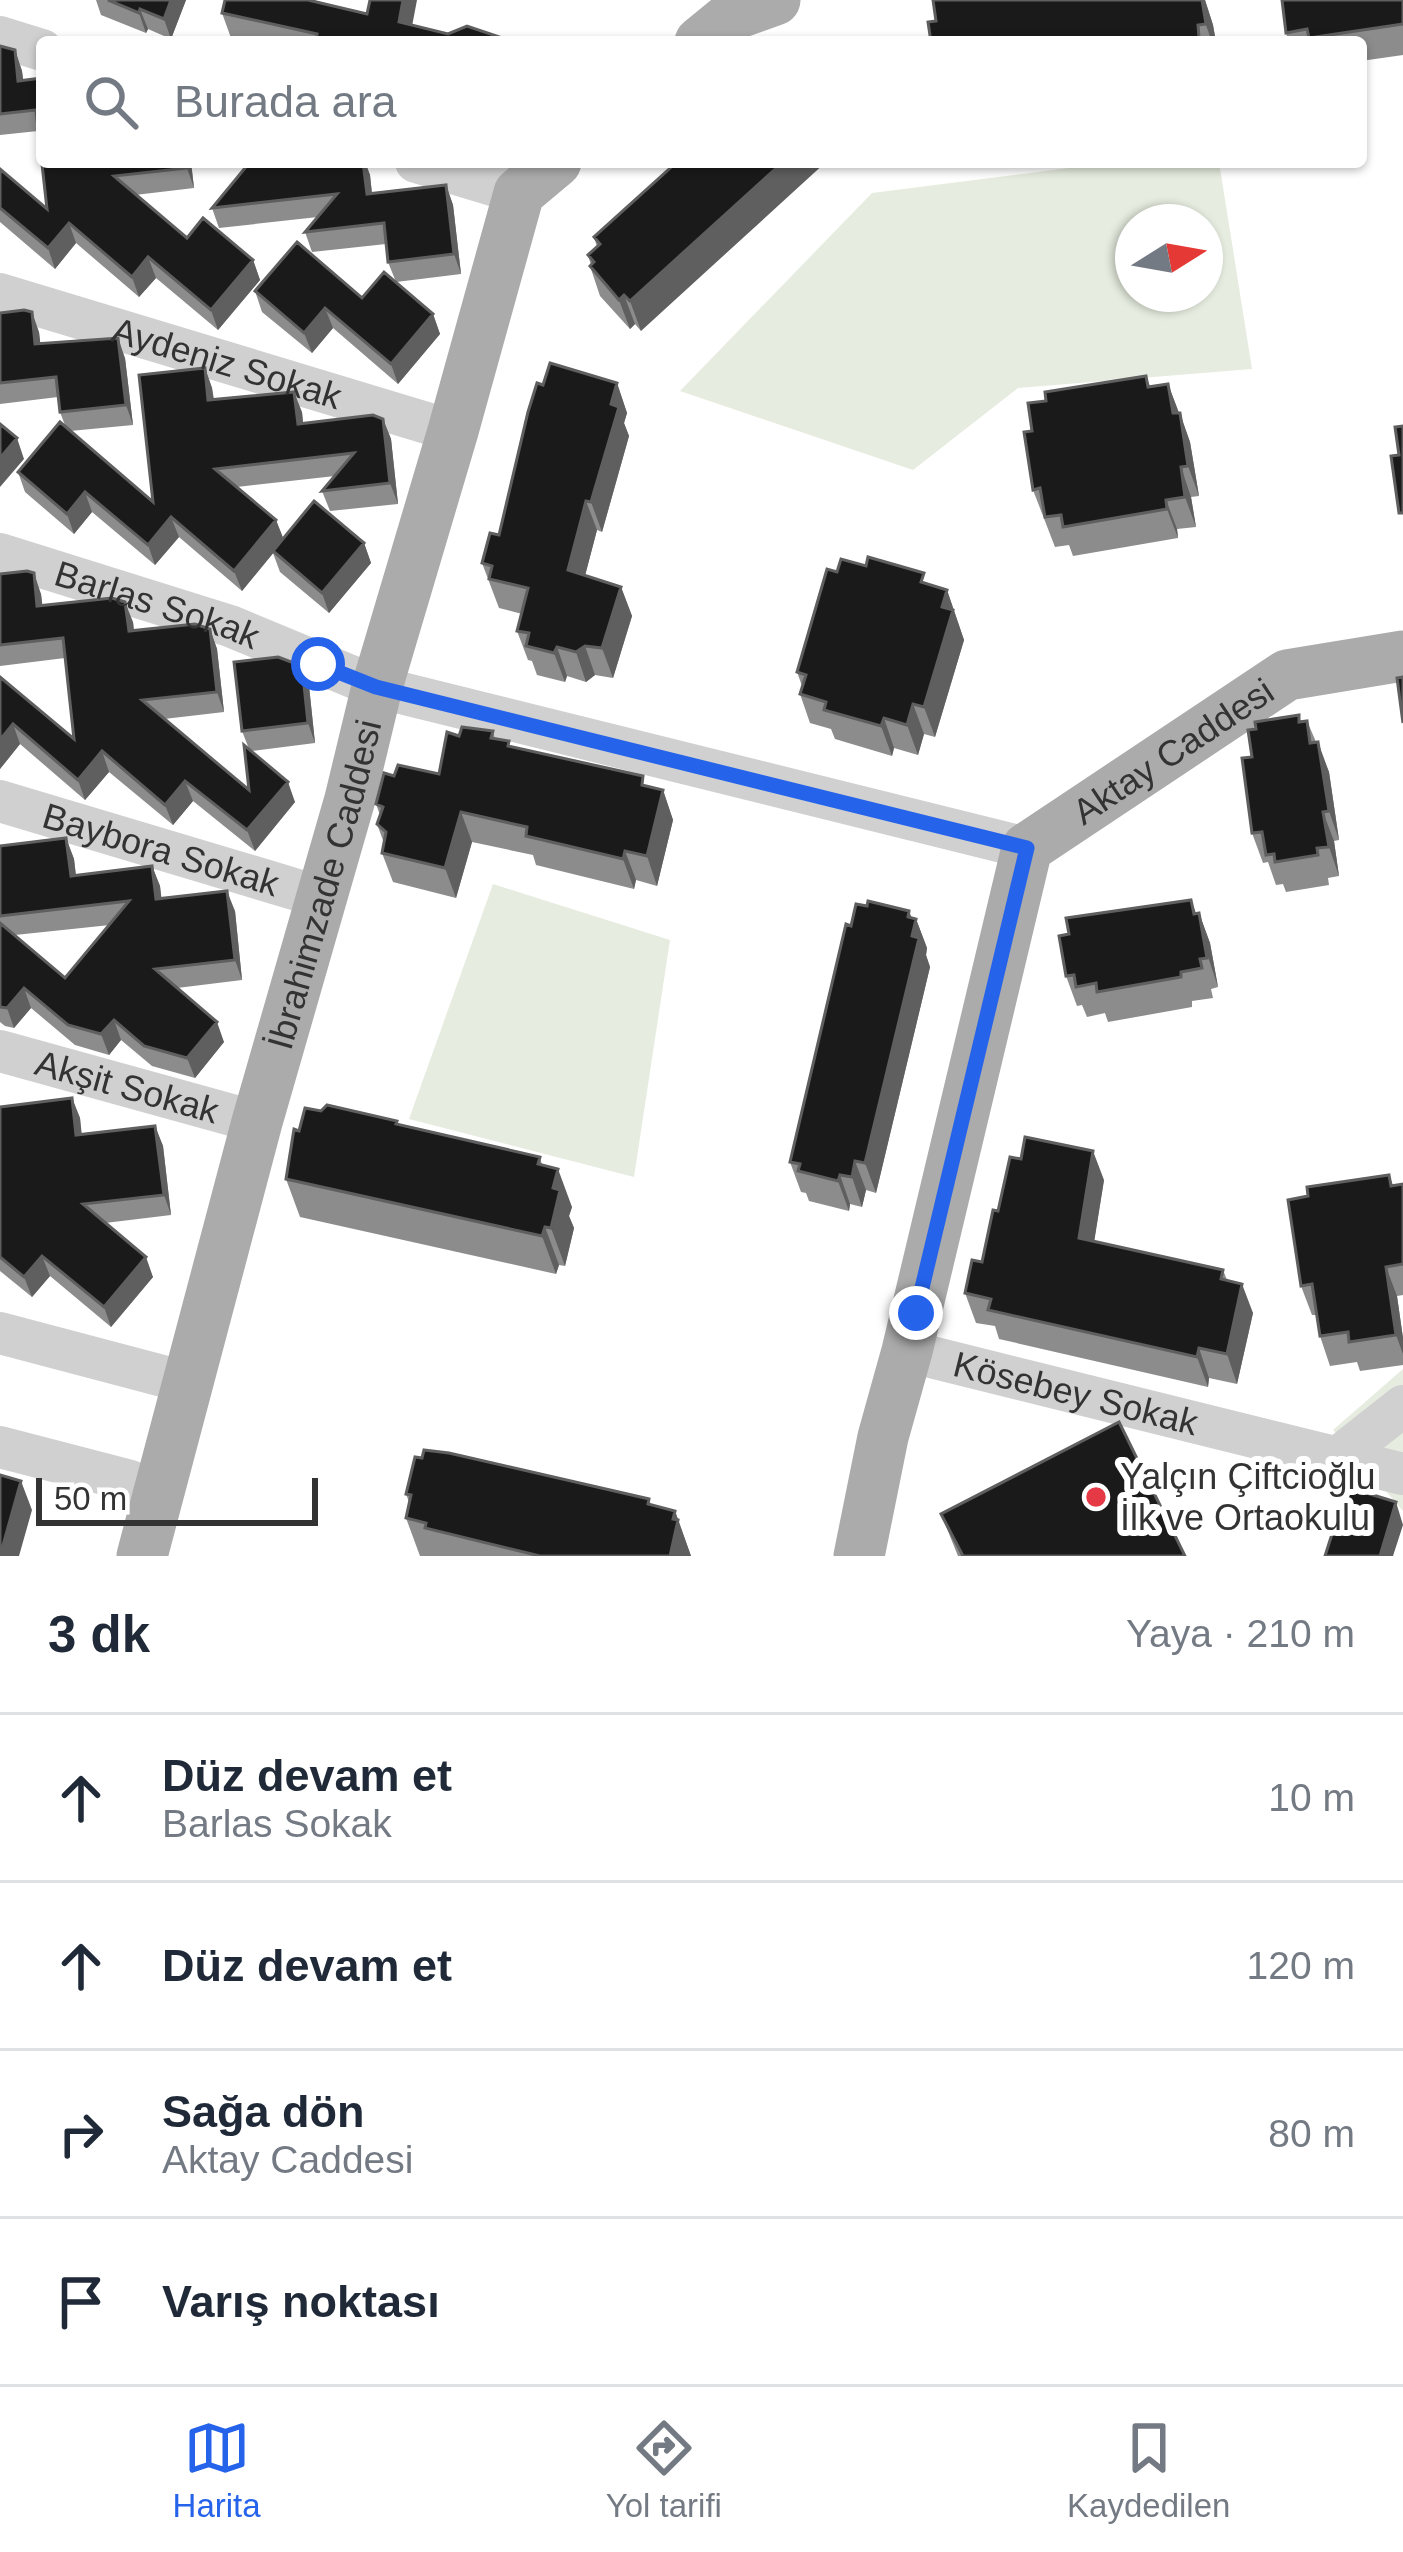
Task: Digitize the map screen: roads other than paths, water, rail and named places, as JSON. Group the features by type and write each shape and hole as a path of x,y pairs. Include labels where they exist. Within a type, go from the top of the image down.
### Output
{"main road":[{"name":"İbrahimzade Caddesi","path":"142,1556 257,1122 324,898 376,687 453,431 538,177"},
{"name":"Aktay Caddesi","path":"1027,848 1288,675 1403,656"},
{"path":"859,1556 883,1437 1027,848"}],"street":[{"path":"0,37 36,48"},
{"path":"465,168 538,177"},
{"name":"Aydeniz Sokak","path":"0,294 453,431"},
{"name":"Barlas Sokak","path":"0,554 230,626 376,687 1027,848"},
{"name":"Baybora Sokak","path":"0,801 324,898"},
{"name":"Akşit Sokak","path":"0,1051 257,1122"},
{"path":"0,1333 189,1383"},
{"name":"Kösebey Sokak","path":"907,1351 1403,1474"},
{"path":"1327,1456 1403,1406"},
{"path":"0,1447 158,1492"}],"place":[{"name":"Yalçın Çiftcioğlu İlk ve Ortaokulu","path":"1096,1497"}]}
